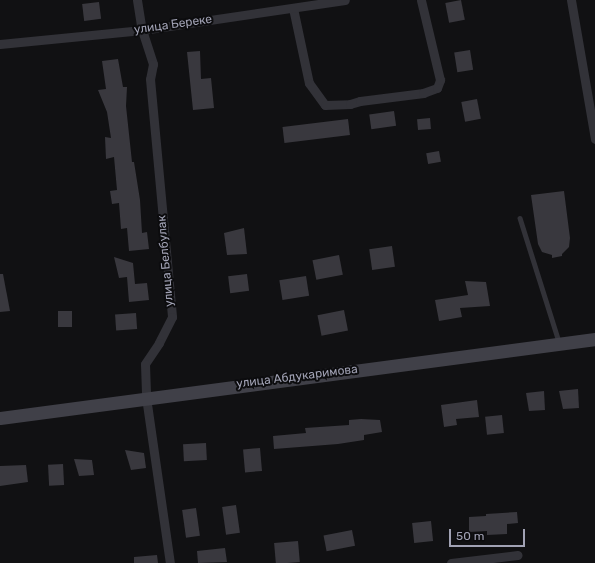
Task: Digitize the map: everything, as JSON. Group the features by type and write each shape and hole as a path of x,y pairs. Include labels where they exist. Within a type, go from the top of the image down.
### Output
{"main road":[{"name":"улица Абдукаримова","path":"0,418 146,397 595,339"}],"street":[{"name":"улица Белбулак","path":"137,0 142,30 152,64 150,78 172,317 159,343 145,364 146,397 170,563"},
{"name":"улица Береке","path":"0,44 142,30 345,0"},
{"path":"293,8 309,83 325,105 350,104 360,101 423,93 437,88 440,80 421,0"},
{"path":"571,0 595,139"},
{"path":"451,563 518,555"}],"lane":[{"path":"520,218 559,344"}],"building":[{"path":"461,0 465,20 449,23 445,3"},
{"path":"99,2 101,19 84,21 82,4"},
{"path":"470,50 473,70 457,72 454,53"},
{"path":"200,51 201,79 211,78 214,108 193,110 187,52"},
{"path":"118,59 123,87 127,87 126,106 132,162 134,162 140,200 142,233 147,232 149,249 129,251 127,228 121,229 119,203 112,204 110,191 117,190 114,157 106,159 105,137 111,138 107,112 98,90 106,89 102,61"},
{"path":"477,99 481,119 465,122 461,102"},
{"path":"394,111 396,126 371,129 369,114"},
{"path":"430,118 431,129 418,130 417,119"},
{"path":"348,119 350,135 284,143 282,127"},
{"path":"439,151 441,162 428,164 426,153"},
{"path":"564,191 570,238 569,247 562,254 562,256 552,258 552,255 542,252 538,244 531,195"},
{"path":"244,228 247,254 227,255 224,233"},
{"path":"392,246 395,267 372,270 369,249"},
{"path":"339,255 343,275 316,280 312,260"},
{"path":"114,257 133,263 135,284 147,283 149,300 129,302 127,277 119,278"},
{"path":"0,274 3,274 10,311 0,312"},
{"path":"247,274 249,291 230,293 228,276"},
{"path":"306,276 309,296 282,300 279,280"},
{"path":"465,281 486,282 490,306 460,308 462,317 439,321 435,300 468,295"},
{"path":"344,310 348,331 322,336 317,315"},
{"path":"58,311 72,311 72,327 58,327"},
{"path":"136,313 137,329 116,330 115,314"},
{"path":"578,389 579,408 563,409 559,391"},
{"path":"544,391 545,410 529,411 526,393"},
{"path":"477,400 479,417 456,419 457,425 444,427 441,405"},
{"path":"502,415 504,433 487,435 485,417"},
{"path":"349,420 380,420 382,432 364,435 364,440 338,444 274,449 273,436 306,433 305,428 349,425"},
{"path":"206,443 207,460 184,461 183,444"},
{"path":"260,448 262,471 245,472 243,449"},
{"path":"125,450 144,453 146,468 131,470"},
{"path":"74,459 92,460 94,475 79,476"},
{"path":"63,464 64,485 49,486 48,465"},
{"path":"26,465 28,482 0,486 0,466"},
{"path":"236,505 240,533 226,535 222,507"},
{"path":"196,508 200,536 186,538 182,510"},
{"path":"517,512 518,523 507,524 507,534 487,535 487,531 469,532 469,517 486,516 486,514"},
{"path":"431,521 433,541 414,543 412,523"},
{"path":"352,530 355,546 327,551 324,536"},
{"path":"298,541 300,562 276,563 274,543"},
{"path":"225,548 227,562 198,563 197,551"},
{"path":"157,555 158,563 134,563 134,557"}]}
